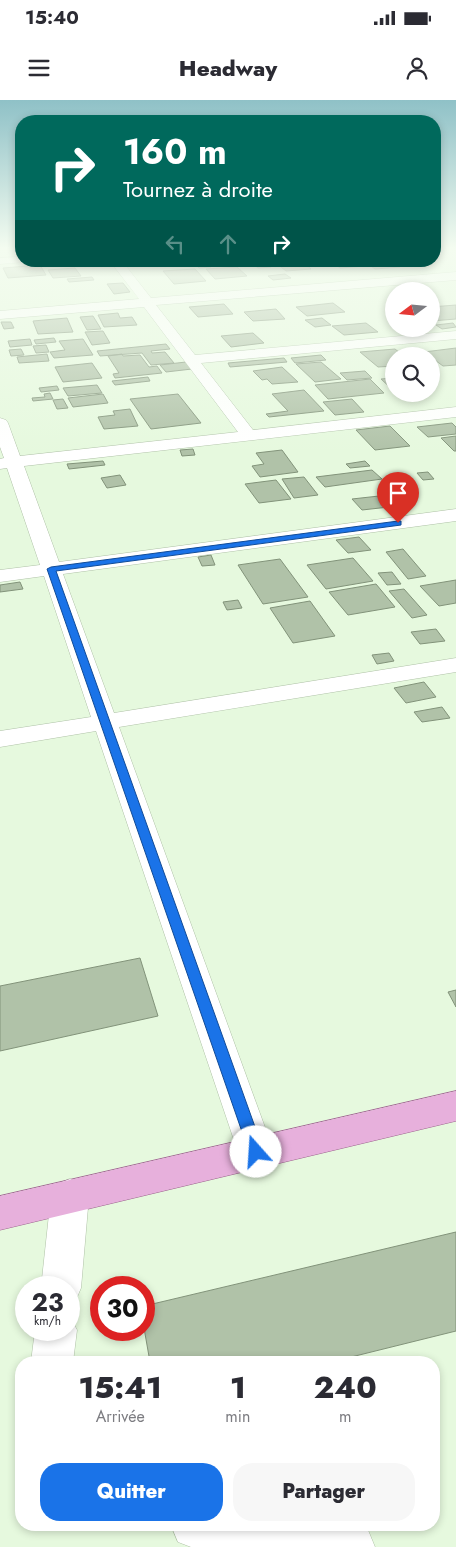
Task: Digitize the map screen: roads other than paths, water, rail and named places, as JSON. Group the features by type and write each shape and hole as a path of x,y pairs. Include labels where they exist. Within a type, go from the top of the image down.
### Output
{"main road":[{"path":"0,1213 456,1106"}],"street":[{"path":"160,318 249,436"},
{"path":"191,360 456,335"},
{"path":"7,463 456,412"},
{"path":"0,423 7,463 51,569 256,1152"},
{"path":"0,576 456,515"},
{"path":"0,739 456,664"},
{"path":"62,1276 70,1196"},
{"path":"53,1356 55,1341"},
{"path":"238,1531 352,1547"}]}
